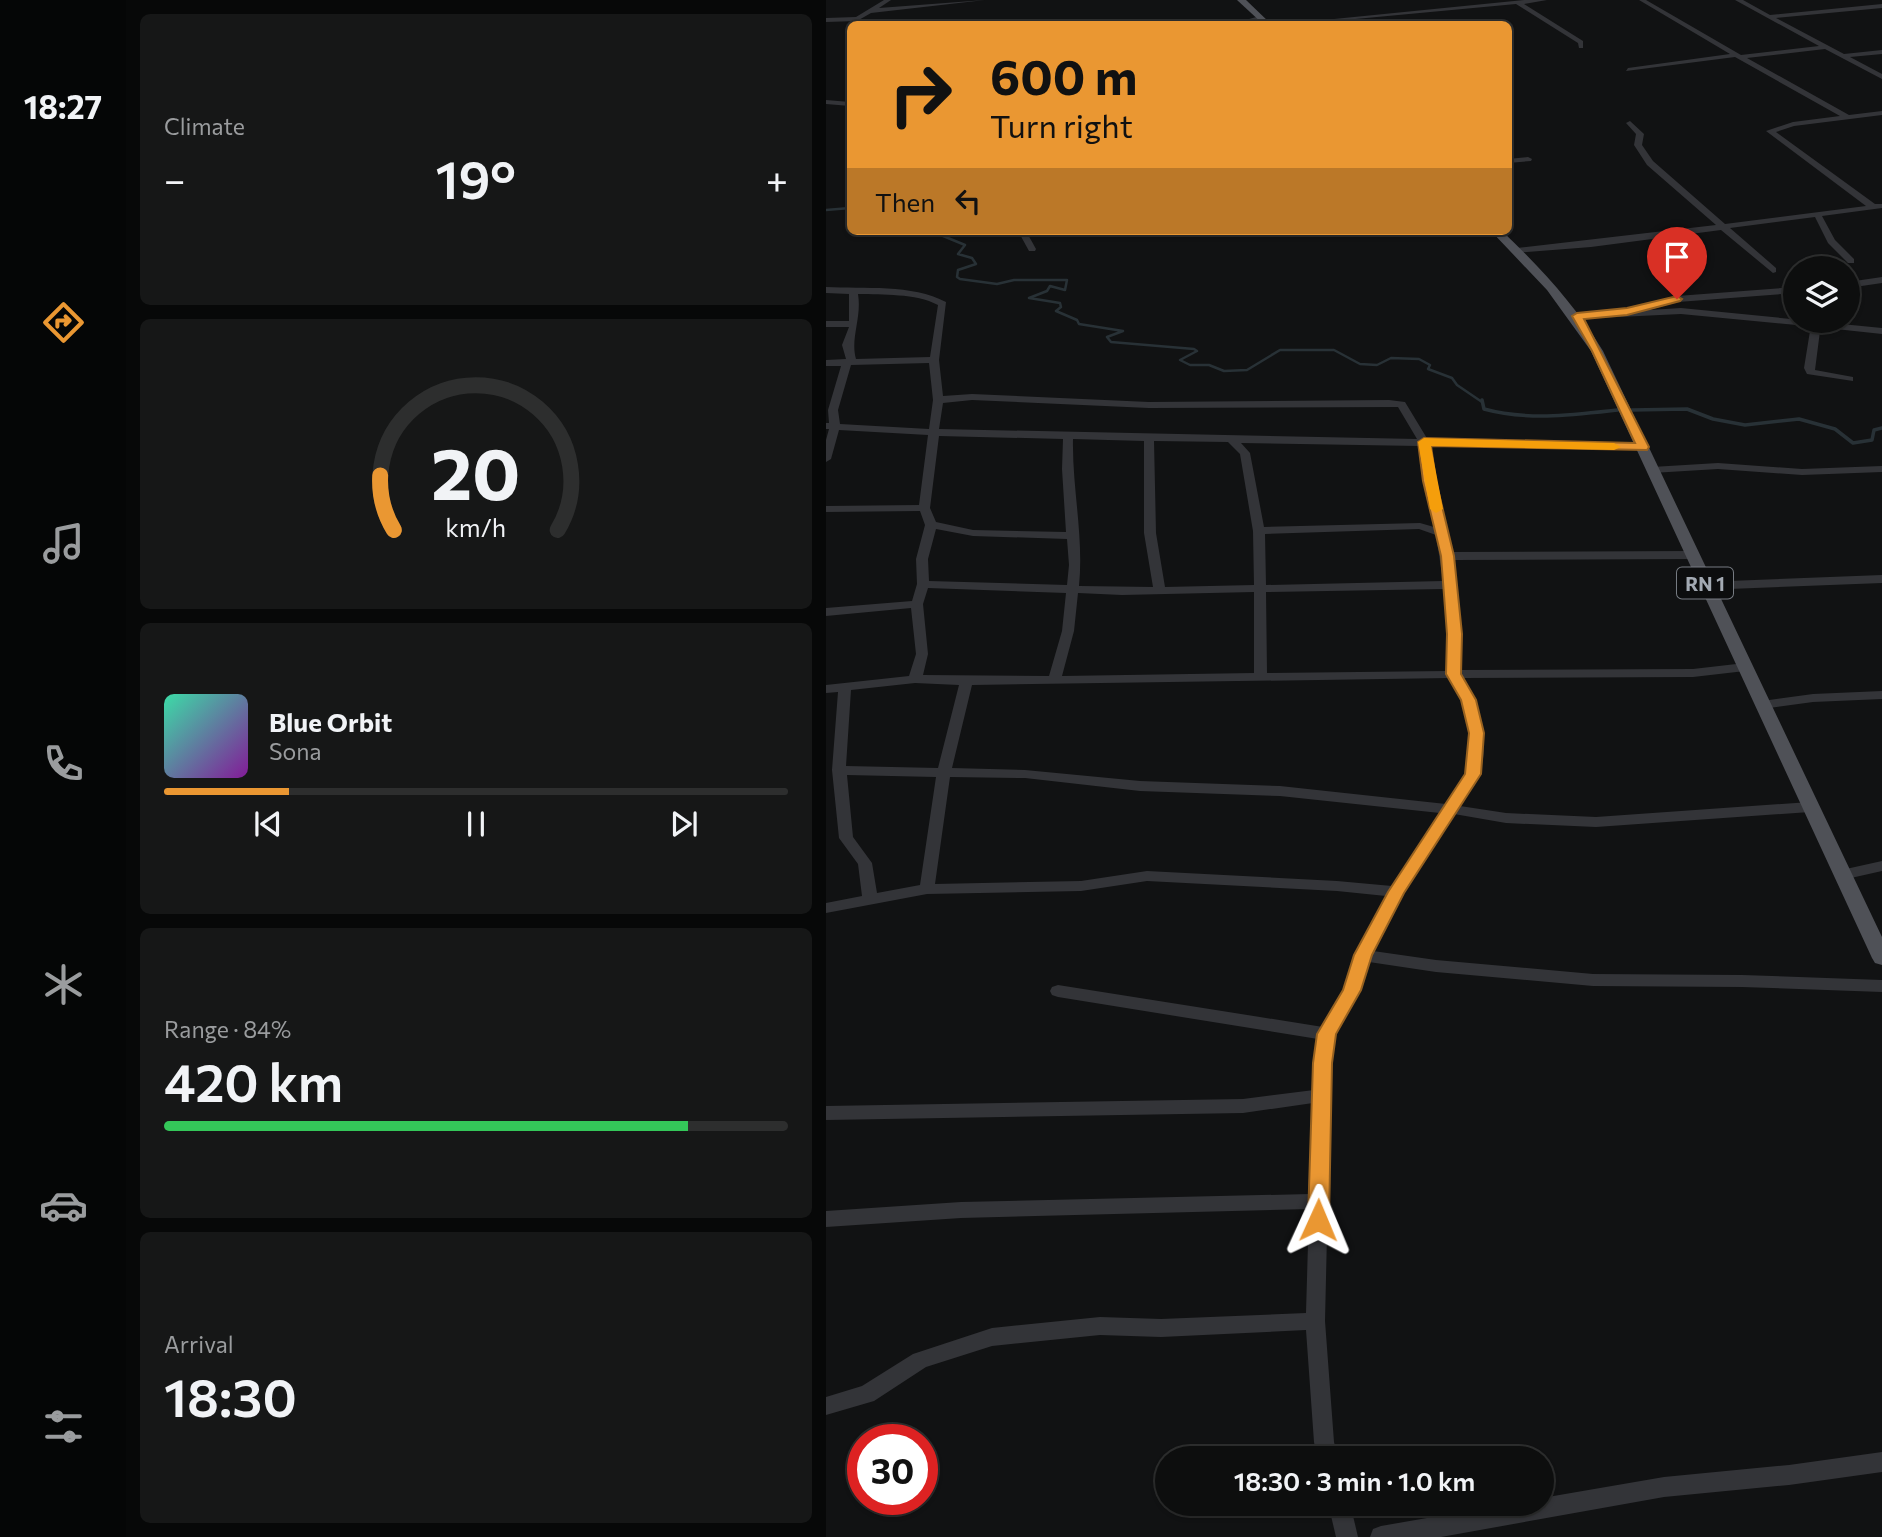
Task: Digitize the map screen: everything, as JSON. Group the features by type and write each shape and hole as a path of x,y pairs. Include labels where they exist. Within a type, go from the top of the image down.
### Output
{"main road":[{"path":"1241,0 1263,21"},
{"name":"RN 1","path":"1500,235 1551,283 1577,316 1597,351 1882,958"}],"street":[{"path":"826,20 852,20 888,0"},
{"path":"871,11 982,0"},
{"path":"1347,21 1542,0"},
{"path":"1642,0 1847,117"},
{"path":"1738,0 1882,77"},
{"path":"1518,3 1581,42 1581,47"},
{"path":"1770,16 1882,6"},
{"path":"1246,21 1259,18"},
{"path":"1628,70 1825,47"},
{"path":"1842,56 1882,52"},
{"path":"826,102 847,104"},
{"path":"1878,206 1770,131 1793,124 1882,113"},
{"path":"1630,123 1640,134 1638,145 1650,163 1773,270"},
{"path":"1512,161 1528,159"},
{"path":"1517,251 1878,206"},
{"path":"1817,214 1831,242 1846,256"},
{"path":"1024,235 1032,249"},
{"path":"1860,283 1882,280"},
{"path":"826,290 914,295 936,298 942,302 934,360 938,400 924,508 931,525 922,559 923,584 917,604 922,653 915,679"},
{"path":"1627,312 1677,299 1783,291"},
{"path":"826,459 833,410 846,363 851,360 848,345 852,337 855,301 853,292"},
{"path":"1577,316 1681,312 1783,321"},
{"path":"826,324 852,324"},
{"path":"1860,329 1882,331"},
{"path":"1815,333 1809,368 1811,372 1849,379"},
{"path":"826,363 934,360"},
{"path":"938,400 972,397 1149,405 1401,404 1424,442 1429,481 1447,556 1454,634 1453,674 1468,700 1477,733 1473,774 1396,892 1363,955 1352,990 1327,1034 1323,1063 1315,1321 1325,1446"},
{"path":"830,426 1068,436 1643,447"},
{"path":"1055,678 1068,631 1074,589 1072,504 1067,469 1068,436"},
{"path":"1149,437 1148,514 1153,562 1160,590"},
{"path":"1230,438 1245,453 1248,462 1259,531 1261,677"},
{"path":"1652,470 1718,466 1802,472 1882,469"},
{"path":"826,509 924,508"},
{"path":"931,525 973,534 1072,536"},
{"path":"1259,531 1420,526 1443,533"},
{"path":"1447,556 1691,555"},
{"path":"1704,582 1730,585 1882,579"},
{"path":"923,584 1160,590 1450,585"},
{"path":"826,612 917,604"},
{"path":"826,689 915,679 966,681 1693,673 1745,667"},
{"path":"927,889 944,771 966,681"},
{"path":"845,688 839,770 846,838 864,863 870,898"},
{"path":"1762,705 1813,698 1882,695"},
{"path":"839,770 1025,774 1140,786 1280,790 1452,809 1506,818 1596,822 1810,807"},
{"path":"1842,874 1882,866"},
{"path":"826,908 927,889 1081,886 1147,876 1337,886 1396,892"},
{"path":"1363,955 1499,973 1593,980 1882,986"},
{"path":"1058,991 1327,1034"},
{"path":"826,1113 1243,1106 1323,1095"},
{"path":"826,1219 974,1209 1318,1201"},
{"path":"826,1406 867,1394 920,1360 992,1337 1100,1325 1161,1328 1315,1321"},
{"path":"1381,1537 1664,1487 1789,1475 1882,1462"},
{"path":"1342,1516 1347,1537"}],"waterway":[{"path":"826,210 847,208"},
{"path":"941,235 965,245 958,254 972,258 976,264 958,270 957,277 960,279 997,284 1014,280 1067,280 1065,290 1050,286 1047,291 1029,298 1060,303 1061,307 1056,311 1077,320 1079,324 1123,331 1107,337 1111,342 1194,349 1197,351 1180,360 1190,365 1209,365 1224,371 1247,370 1280,350 1334,350 1360,364 1377,365 1391,358 1419,359 1430,365 1428,369 1452,378 1457,385 1482,402"},
{"path":"1482,400 1484,409 1517,415 1551,416 1618,410"},
{"path":"1632,410 1687,409 1713,419 1745,425 1799,419 1835,429 1853,443 1872,440 1874,430 1882,428"}],"slow traffic":[{"path":"1436,509 1424,442 1614,447"}],"route":[{"path":"1318,1220 1323,1063 1327,1034 1352,990 1363,955 1396,892 1473,774 1477,733 1468,700 1453,674 1454,634 1447,556 1429,481 1424,442 1643,447 1597,351 1577,316 1627,312 1677,299"}]}
